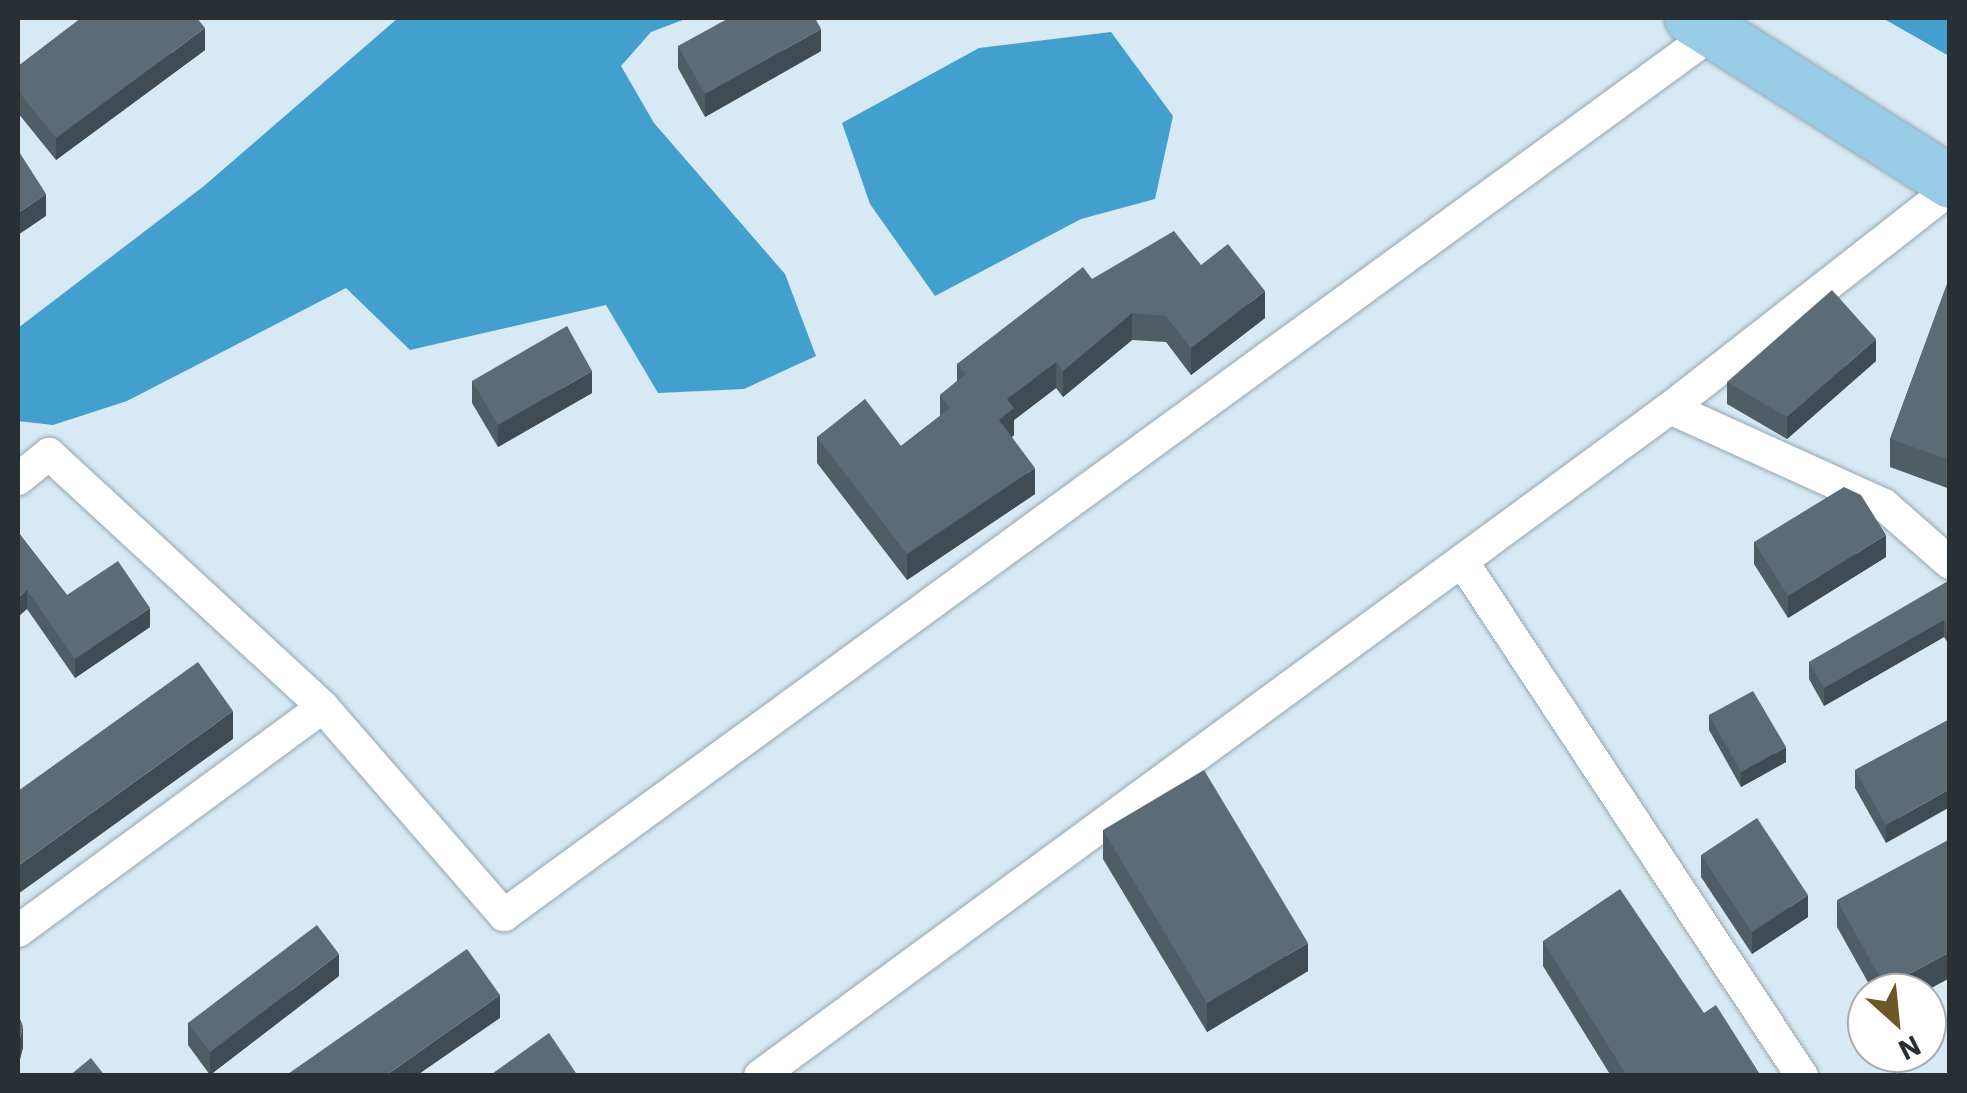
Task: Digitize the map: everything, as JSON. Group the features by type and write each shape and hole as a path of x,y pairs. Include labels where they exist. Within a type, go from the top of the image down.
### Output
{"main road":[{"path":"1704,24 1950,186"}],"street":[{"path":"18,479 49,454 323,707 504,915 1704,24"},
{"path":"760,1076 1670,408 1950,186"},
{"path":"1670,408 1884,505 1950,563"},
{"path":"1462,561 1802,1076"},
{"path":"18,930 323,707"}],"water":[{"path":"398,18 688,18 651,32 621,66 654,123 785,274 816,356 744,389 658,393 606,305 410,350 346,288 127,401 53,425 18,421 18,328 204,186"},
{"path":"1882,18 1949,18 1949,56 1886,20"},
{"path":"1111,32 1173,116 1155,199 1081,219 935,296 870,204 842,123 979,48"}],"building":[{"path":"81,18 197,18 205,28 56,138 18,91 18,66"},
{"path":"729,18 815,18 821,29 705,94 678,46"},
{"path":"18,150 46,194 18,213"},
{"path":"1174,231 1201,265 1228,244 1265,291 1191,348 1166,316 1132,313 1063,371 1056,362 1007,399 1014,408 999,420 1035,468 907,554 817,437 865,399 901,446 950,408 940,395 966,374 957,364 1083,267 1092,279"},
{"path":"1950,276 1950,460 1890,439"},
{"path":"1832,290 1876,339 1787,417 1727,382"},
{"path":"567,326 592,371 498,425 472,381"},
{"path":"1844,487 1861,495 1886,535 1788,596 1754,542"},
{"path":"18,532 67,595 118,561 150,608 75,659 27,590 18,598"},
{"path":"1948,581 1950,629 1944,620 1824,688 1809,662"},
{"path":"198,662 233,711 18,866 18,791"},
{"path":"1753,691 1786,747 1741,772 1709,715"},
{"path":"1950,719 1950,789 1886,825 1855,770"},
{"path":"1204,770 1308,943 1207,1003 1103,830"},
{"path":"1757,818 1808,895 1752,932 1701,855"},
{"path":"1950,839 1950,952 1911,973 1877,973 1837,900"},
{"path":"1620,889 1704,1013 1716,1005 1761,1076 1627,1076 1543,941"},
{"path":"317,925 339,954 210,1052 188,1023"},
{"path":"467,949 500,995 385,1076 285,1076"},
{"path":"18,1014 23,1026 18,1045"},
{"path":"549,1033 578,1076 489,1076"},
{"path":"91,1058 105,1076 69,1076"}]}
